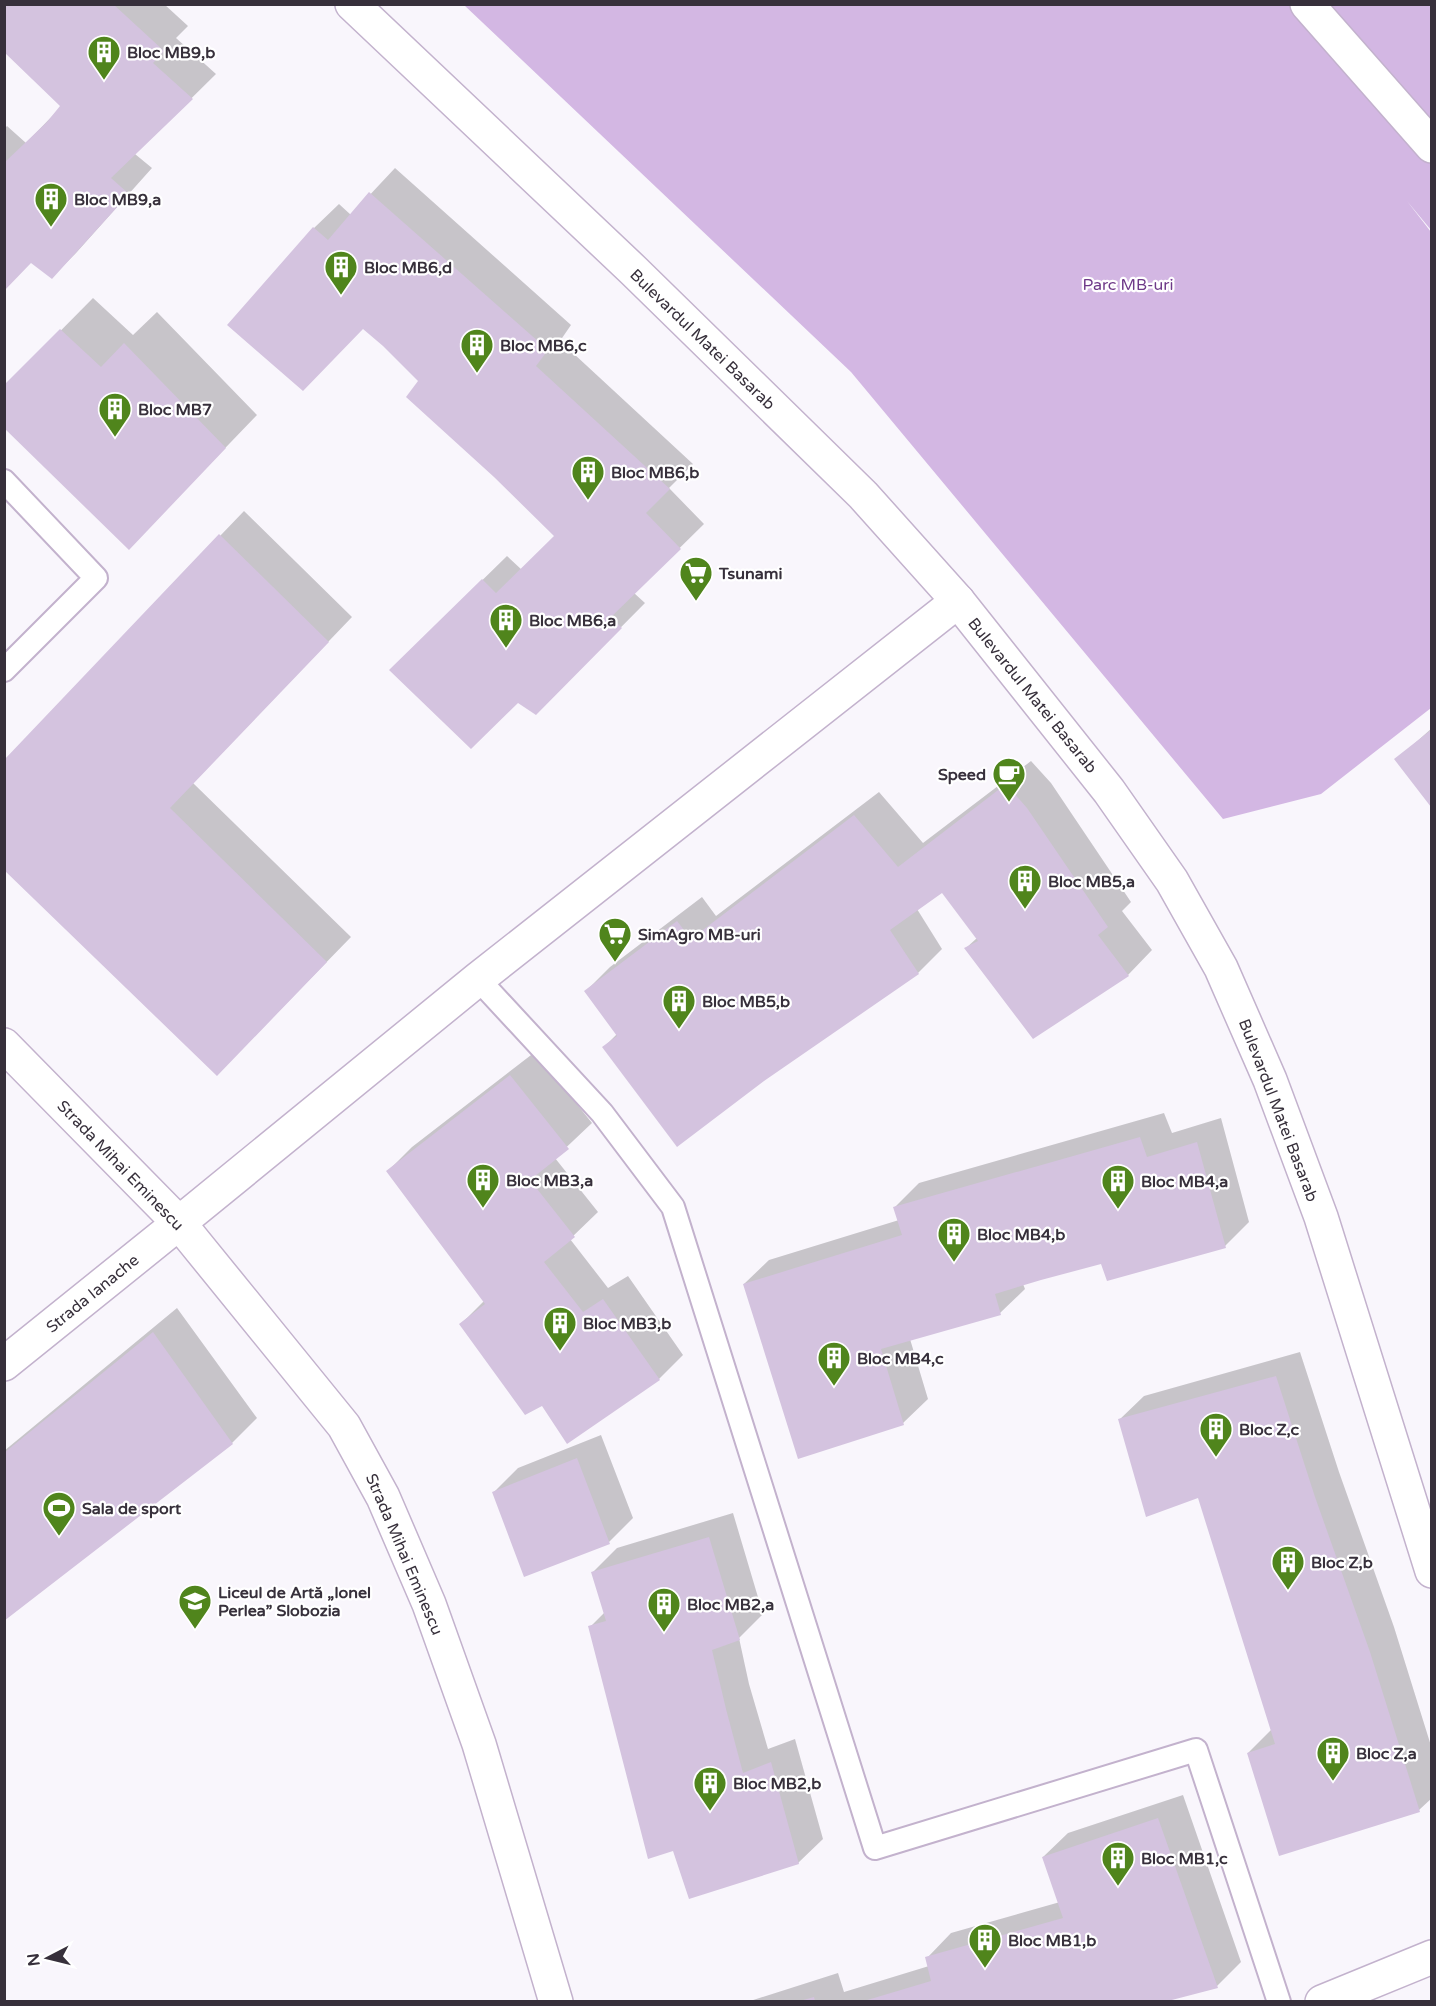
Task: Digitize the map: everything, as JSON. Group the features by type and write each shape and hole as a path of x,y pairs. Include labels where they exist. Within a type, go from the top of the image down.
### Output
{"main road":[{"name":"Bulevardul Matei Basarab","path":"351,4 633,270 846,478 958,601 1109,791 1172,881 1221,968 1270,1080 1321,1217 1431,1571"},
{"path":"1306,4 1431,146"},
{"name":"Strada Ianache","path":"4,1364 478,979 958,601"},
{"name":"Strada Mihai Eminescu","path":"4,1045 180,1223 344,1426 383,1497 429,1604 480,1744 556,2001"},
{"path":"1322,2001 1431,1957"}],"lane":[{"path":"4,481 96,578 4,670"},
{"path":"478,979 602,1113 673,1207 875,1848 1196,1750 1279,2001"}],"green space":[{"name":"Parc MB-uri","path":"464,5 1431,5 1431,230 1407,201 1431,232 1431,708 1321,794 1223,819 851,372"}],"building":[{"path":"4,4 113,4 164,51 153,63 193,99 111,178 129,194 52,279 31,263 4,291 4,163 47,122 60,106 4,52"},
{"path":"369,192 548,350 536,366 670,489 646,513 681,549 611,617 622,628 536,715 518,703 471,749 389,670 482,579 496,593 554,536 494,477 406,397 418,381 363,329 303,391 227,325 313,227 328,240"},
{"name":"Bloc MB7","path":"60,329 101,367 124,343 226,448 129,550 4,428 4,385"},
{"path":"219,534 329,642 170,808 327,962 217,1076 4,870 4,760"},
{"path":"1431,730 1431,807 1394,759"},
{"path":"1006,784 1027,808 1108,927 1098,935 1129,976 1033,1039 964,948 978,941 942,893 890,930 919,974 764,1081 677,1147 602,1047 617,1036 584,991 677,921 691,939 854,815 898,867"},
{"path":"510,1075 569,1149 530,1180 575,1237 544,1262 583,1312 603,1299 660,1380 567,1444 542,1406 525,1415 459,1324 485,1304 386,1171"},
{"path":"1140,1137 1147,1157 1197,1142 1226,1248 1107,1281 1101,1264 1041,1280 995,1294 1001,1315 881,1349 904,1425 798,1459 743,1284 902,1235 893,1207"},
{"name":"Sala de sport","path":"153,1332 233,1444 4,1621 4,1453"},
{"path":"1276,1376 1315,1497 1370,1652 1420,1812 1279,1856 1247,1753 1275,1744 1198,1498 1146,1517 1118,1419"},
{"path":"577,1458 610,1544 524,1577 492,1492"},
{"path":"709,1537 740,1640 712,1650 743,1773 771,1762 799,1864 689,1899 673,1851 648,1859 588,1626 606,1621 591,1572"},
{"name":"Bloc MB1,c","path":"1158,1818 1218,1988 1168,2001 864,2001 931,1981 925,1957 1063,1918 1042,1857"},
{"path":"814,1997 815,2001 800,2001"}],"place":[{"name":"Bloc MB9,b","path":"104,81"},
{"name":"Bloc MB9,a","path":"51,228"},
{"name":"Bloc MB6,d","path":"341,296"},
{"name":"Bloc MB6,c","path":"477,374"},
{"name":"Bloc MB7","path":"115,438"},
{"name":"Bloc MB6,b","path":"588,501"},
{"name":"Tsunami","path":"696,602"},
{"name":"Bloc MB6,a","path":"506,649"},
{"name":"Speed","path":"1009,803"},
{"name":"Bloc MB5,a","path":"1025,910"},
{"name":"SimAgro MB-uri","path":"615,963"},
{"name":"Bloc MB5,b","path":"679,1030"},
{"name":"Bloc MB3,a","path":"483,1209"},
{"name":"Bloc MB4,a","path":"1118,1210"},
{"name":"Bloc MB4,b","path":"954,1263"},
{"name":"Bloc MB3,b","path":"560,1352"},
{"name":"Bloc MB4,c","path":"834,1387"},
{"name":"Bloc Z,c","path":"1216,1458"},
{"name":"Sala de sport","path":"59,1537"},
{"name":"Bloc Z,b","path":"1288,1591"},
{"name":"Liceul de Artă „Ionel Perlea” Slobozia","path":"195,1630"},
{"name":"Bloc MB2,a","path":"664,1633"},
{"name":"Bloc Z,a","path":"1333,1782"},
{"name":"Bloc MB2,b","path":"710,1812"},
{"name":"Bloc MB1,c","path":"1118,1887"},
{"name":"Bloc MB1,b","path":"985,1969"}]}
